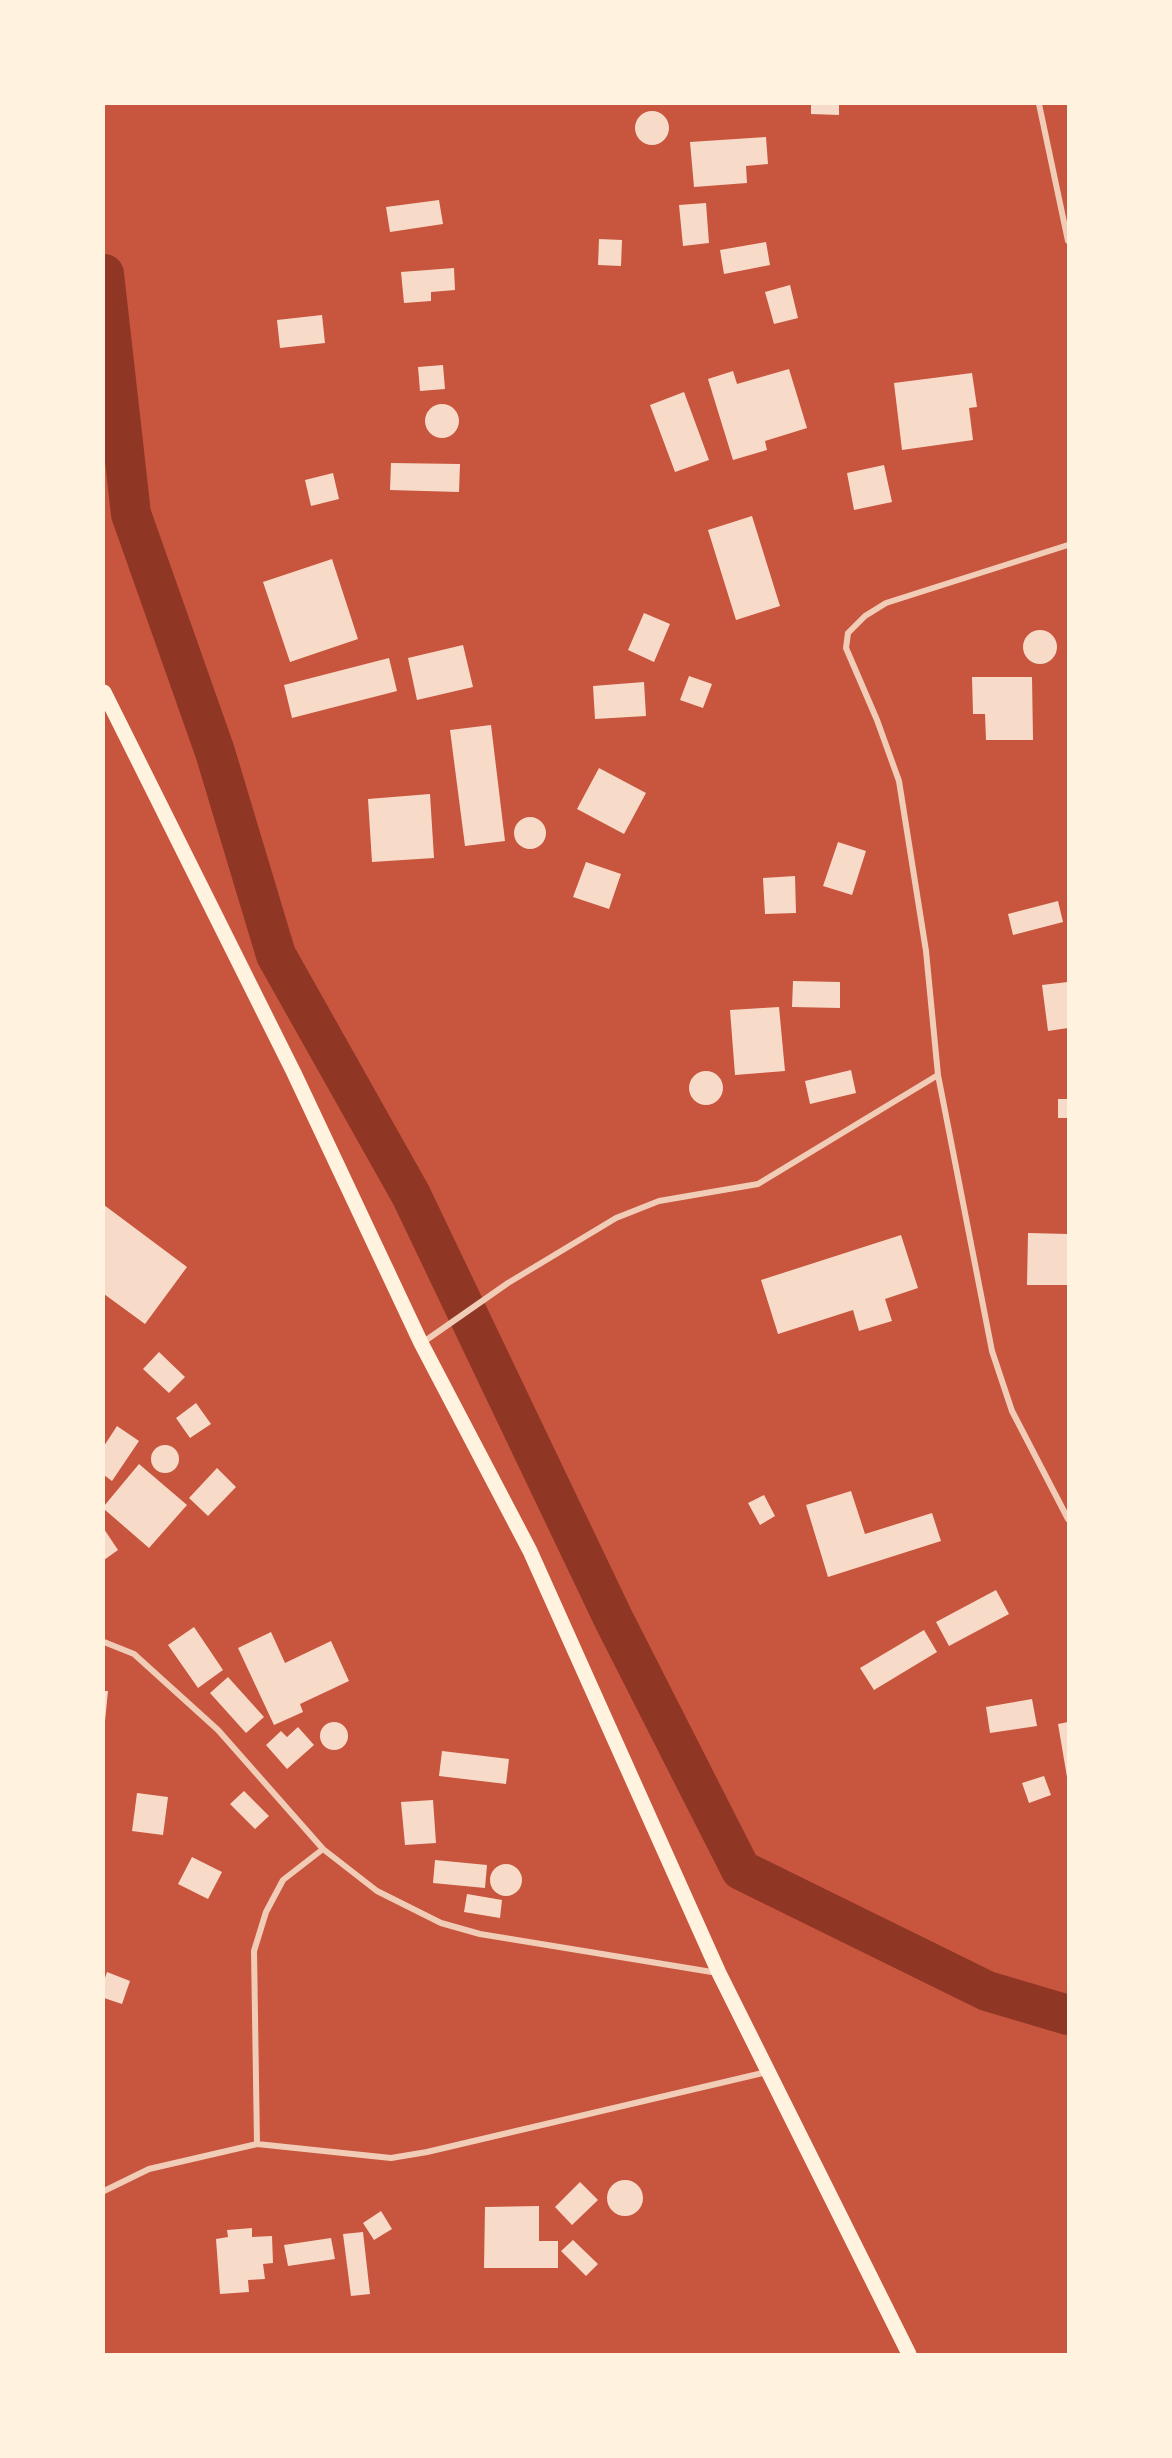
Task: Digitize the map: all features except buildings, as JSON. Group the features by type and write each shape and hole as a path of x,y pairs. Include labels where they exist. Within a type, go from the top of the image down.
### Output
{"main road":[{"path":"104,692 294,1073 421,1343 531,1551 719,1973 909,2355"}],"street":[{"path":"1040,104 1068,241"},
{"path":"1068,545 885,603 865,616 848,633 846,648 877,720 899,781 926,951 938,1075 992,1350 1012,1411 1068,1519"},
{"path":"421,1343 508,1283 616,1218 659,1201 758,1184 938,1075"},
{"path":"104,1642 134,1654 218,1730 324,1849 377,1891 441,1923 480,1934 719,1973"},
{"path":"257,2144 254,1951 266,1912 283,1880 324,1849"},
{"path":"104,2191 149,2169 257,2144 391,2158 427,2152 768,2072"}],"waterway":[{"path":"104,274 131,514 215,752 276,955 411,1195 614,1620 741,1870 987,1991 1068,2015"}]}
